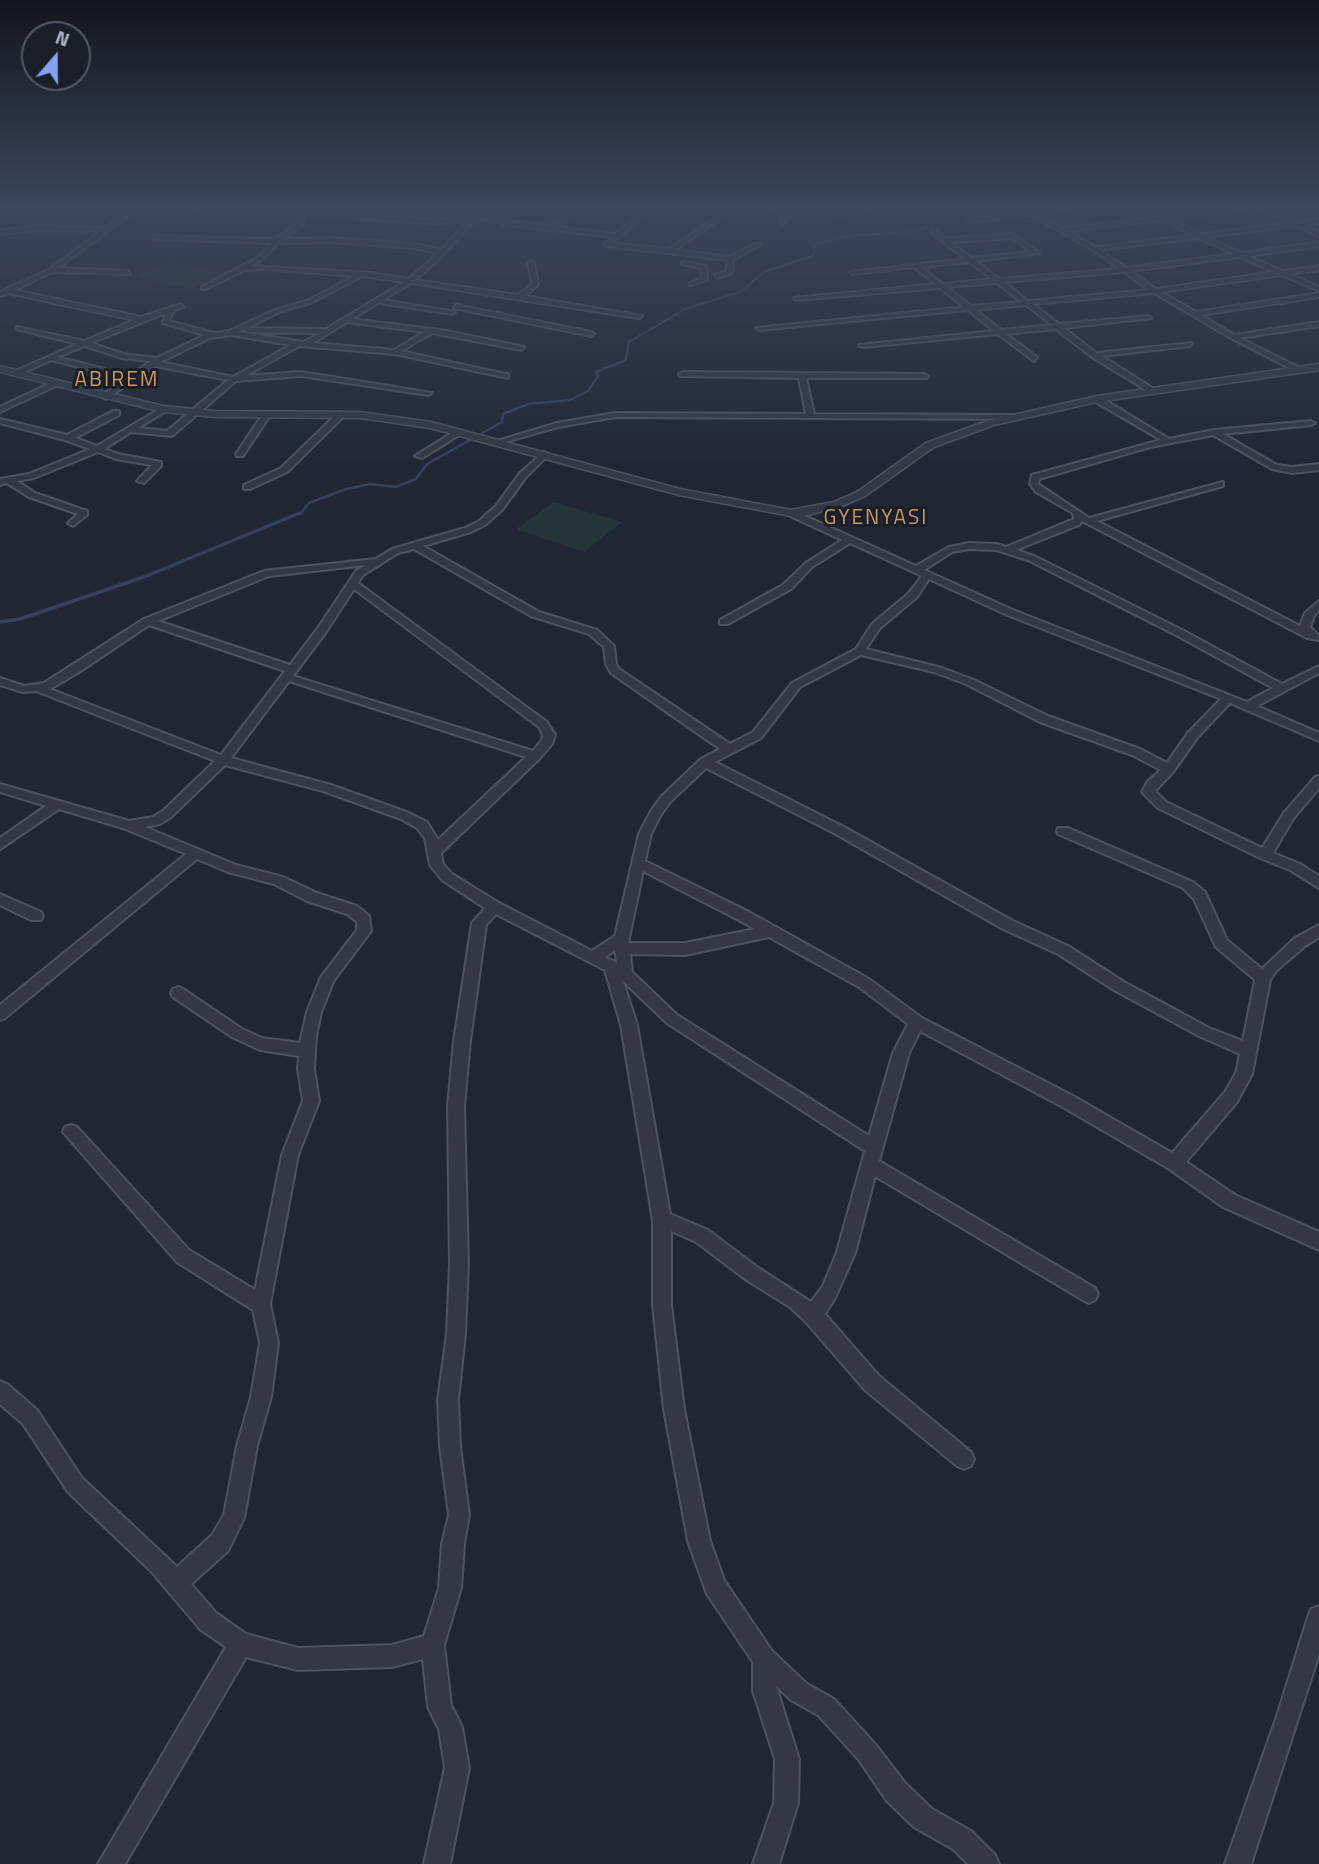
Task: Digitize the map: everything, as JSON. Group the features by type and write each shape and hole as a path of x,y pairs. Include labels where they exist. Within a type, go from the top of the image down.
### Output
{"street":[{"path":"33,296 141,319"},
{"path":"235,332 277,311 320,296"},
{"path":"133,430 166,435 197,413 234,379 301,345 383,296"},
{"path":"442,318 470,296"},
{"path":"514,296 639,316"},
{"path":"797,299 830,296"},
{"path":"952,296 1034,359"},
{"path":"1016,296 1062,327 1095,355 1151,391"},
{"path":"759,328 1101,296"},
{"path":"1164,296 1233,337 1300,370"},
{"path":"1196,314 1313,296"},
{"path":"376,300 454,309 591,334"},
{"path":"15,373 141,319 181,306"},
{"path":"164,310 170,312 165,321 167,323 213,335"},
{"path":"863,345 1148,318"},
{"path":"344,320 422,330 431,328 522,348"},
{"path":"1233,337 1319,324"},
{"path":"19,328 87,344 122,356 234,379 301,374"},
{"path":"396,352 431,328"},
{"path":"106,397 156,362 213,335 235,332 326,331"},
{"path":"235,332 301,345 396,352 505,376"},
{"path":"1095,355 1191,344"},
{"path":"51,358 113,374"},
{"path":"262,365 301,374 428,393"},
{"path":"791,513 808,512 838,504 861,494 930,445 1014,417 1097,399 1319,367"},
{"path":"0,369 163,409 197,413 342,414 396,419 498,442 679,492 791,513 1009,612 1248,706 1319,737"},
{"path":"683,374 925,376"},
{"path":"802,376 810,415"},
{"path":"0,410 57,384"},
{"path":"1097,399 1166,440"},
{"path":"5,482 54,468 98,449 133,430 163,409"},
{"path":"68,438 116,413"},
{"path":"240,454 267,414"},
{"path":"247,487 284,470 342,414"},
{"path":"498,442 557,425 615,415 1014,417"},
{"path":"0,421 68,438 116,456 159,464 141,481"},
{"path":"1311,423 1214,432 1166,440 1035,477 1034,484 1039,490 1084,518 1315,638"},
{"path":"1214,432 1275,467 1292,470 1319,467"},
{"path":"419,456 470,435"},
{"path":"0,681 23,689 39,688 75,670 148,621 267,573 374,561 414,545 468,530 482,523 499,508 523,475 544,454"},
{"path":"5,482 32,495 84,513 73,523"},
{"path":"1007,550 1084,518 1220,484"},
{"path":"724,622 787,587 809,565 850,539"},
{"path":"414,545 535,614 593,632 609,646 611,664 615,671 727,748"},
{"path":"986,1864 962,1840 923,1818 896,1792 867,1752 826,1707 799,1692 764,1659 715,1586 699,1541 674,1409 662,1305 662,1221 618,970 645,834 666,799 705,762 727,748 757,735 796,685 860,651 876,626 914,595 923,572 957,548 985,546 1031,558 1103,593 1281,688"},
{"path":"128,825 156,821 167,814 223,760 322,630 359,573 374,561"},
{"path":"352,583 543,725 548,741 435,851"},
{"path":"1315,638 1305,627 1313,608 1319,604"},
{"path":"148,621 289,673 535,756"},
{"path":"860,651 939,670 970,682 1044,719 1136,752 1169,769"},
{"path":"1248,706 1319,669"},
{"path":"39,688 223,760 327,788 405,816 422,825 431,837 437,865 447,877 494,907 618,970 672,1019 872,1156 1089,1294"},
{"path":"1227,699 1192,736 1169,769 1152,784 1148,792 1162,805 1295,867 1319,883"},
{"path":"705,762 821,820 1008,925 1063,950 1119,986 1204,1032 1248,1050"},
{"path":"1265,855 1288,816 1319,780"},
{"path":"0,788 128,825 233,869 278,880 312,897 352,910 364,920 364,931 328,977 314,1012 306,1050 311,1101 290,1155 261,1304 269,1343 233,1518 220,1543 176,1582"},
{"path":"0,844 57,805"},
{"path":"1063,831 1188,885 1200,896 1221,943 1263,978"},
{"path":"0,1014 196,853"},
{"path":"638,863 771,931 864,984 917,1022 1067,1101 1174,1163 1229,1201 1319,1241"},
{"path":"0,899 36,916"},
{"path":"437,1864 457,1768 450,1727 440,1707 433,1645 450,1588 453,1544 459,1515 447,1400 456,1334 459,1264 456,1106 461,1041 479,923 494,907"},
{"path":"1174,1163 1231,1097 1244,1074 1263,978 1271,967 1300,942 1319,930"},
{"path":"594,957 622,944 685,949 771,931"},
{"path":"178,993 237,1033 260,1044 306,1050"},
{"path":"813,1315 829,1292 846,1252 901,1053 917,1022"},
{"path":"71,1132 183,1256 261,1304"},
{"path":"662,1221 676,1224 702,1236 813,1315 872,1383 964,1459"},
{"path":"0,1391 30,1417 75,1485 176,1582 208,1621 241,1644 298,1659 392,1656 433,1645"},
{"path":"1238,1864 1289,1716 1319,1617"},
{"path":"111,1864 241,1644"},
{"path":"764,1659 765,1691 787,1759 786,1803 766,1864"}],"shaded area":[{"path":"554,502 622,522 584,552 516,529"}],"waterway":[{"path":"629,342 685,309 727,296"},
{"path":"301,512 309,503 346,489 370,484 396,487 416,479 427,464 502,422 503,414 528,404 570,400 588,391 598,377 596,372 626,360 629,341"},
{"path":"0,622 20,619 144,577 301,512"}],"district":[{"name":"ABIREM","path":"117,381"},
{"name":"GYENYASI","path":"876,519"}]}
